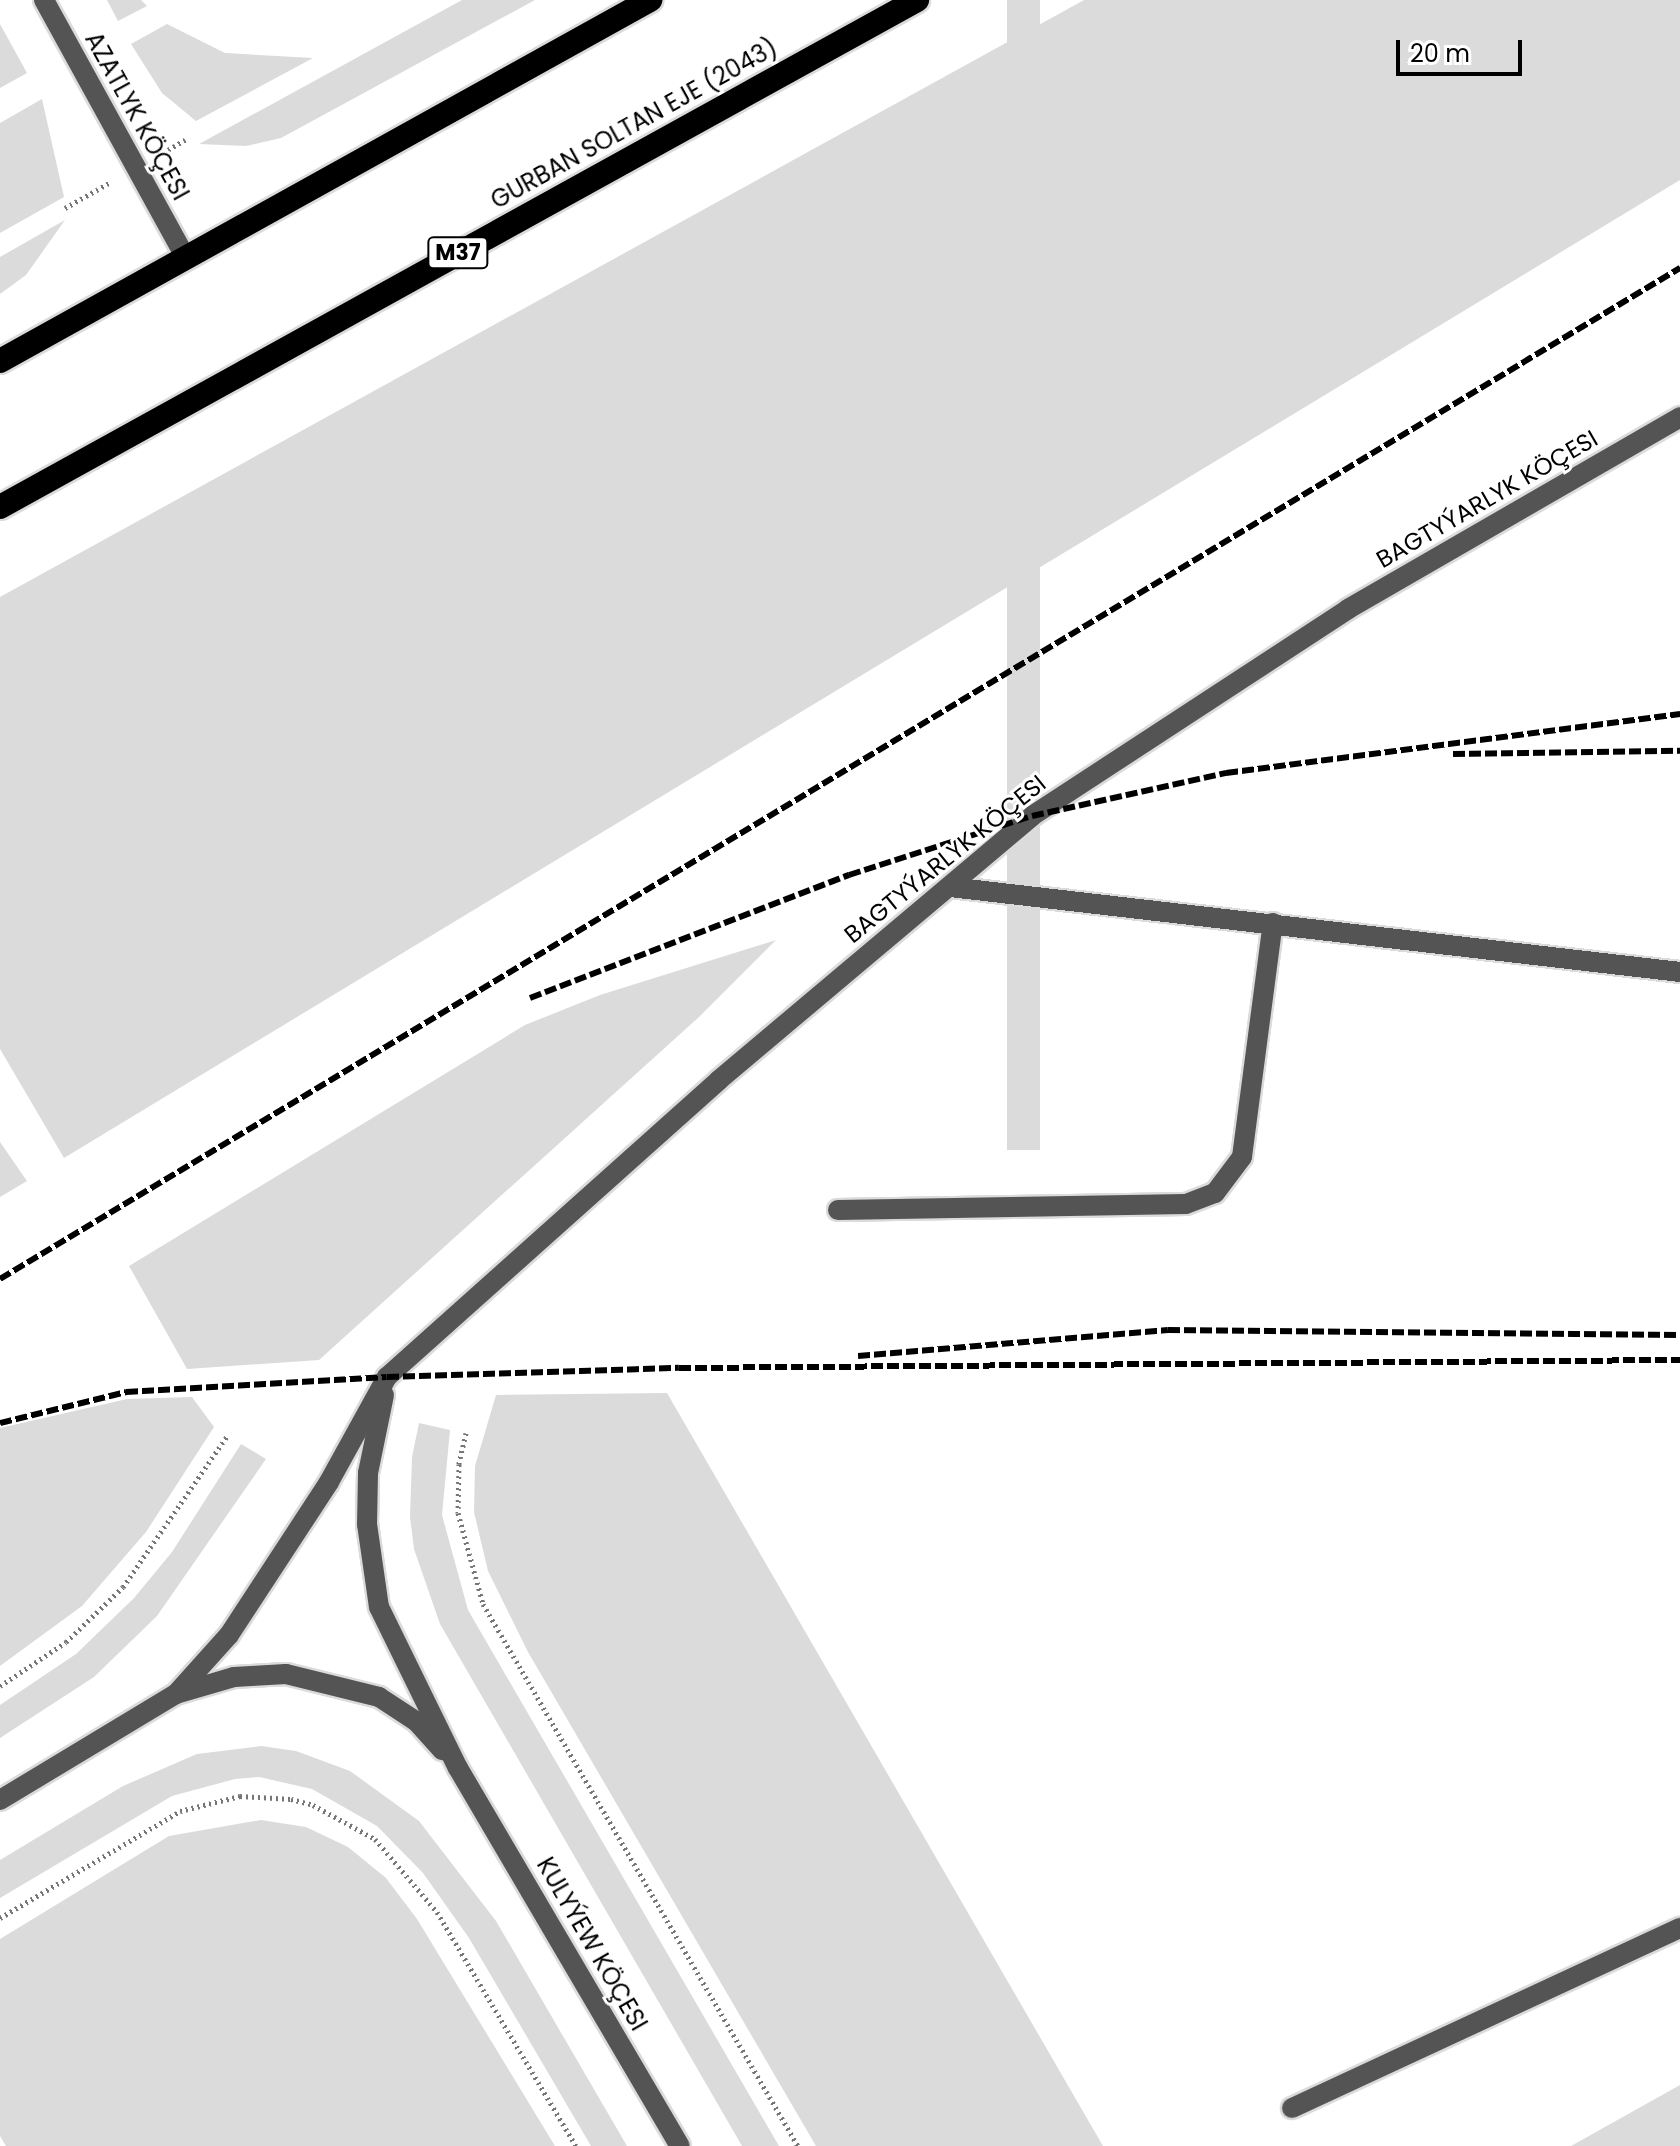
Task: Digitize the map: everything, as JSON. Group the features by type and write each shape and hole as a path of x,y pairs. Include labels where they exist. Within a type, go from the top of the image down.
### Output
{"highway":[{"path":"0,361 650,0"},
{"name":"GURBAN SOLTAN EJE (2043)","path":"0,507 917,0"}],"street":[{"name":"AZATLYK KÖÇESI","path":"44,0 185,257"},
{"name":"BAGTYÝARLYK KÖÇESI","path":"176,1694 229,1635 329,1482 387,1377 719,1080 1032,816 1185,712 1348,609 1680,417"},
{"path":"950,887 1680,972"},
{"path":"838,1210 1186,1204 1215,1193 1242,1157 1273,923"},
{"path":"387,1377 368,1473 371,1566 379,1607 458,1768"},
{"path":"0,1800 176,1694 234,1677 260,1675 286,1674 335,1683 379,1697 417,1722 458,1768"},
{"name":"KULYÝEW KÖÇESI","path":"458,1768 680,2146"},
{"path":"1292,2108 1680,1928"}],"path":[{"path":"466,1433 459,1464 458,1513 483,1604 798,2146"},
{"path":"0,1686 66,1642 123,1587 176,1518 227,1436"},
{"path":"0,1918 180,1811 240,1796 291,1799 313,1805 375,1839 437,1912 576,2146"}],"shaded area":[{"path":"107,0 141,0 147,6 118,21"},
{"path":"462,0 535,0 281,138 246,146 199,144"},
{"path":"1007,0 1040,0 1040,1150 1007,1150"},
{"path":"1084,0 1680,0 1680,180 64,1158 0,1049 0,597"},
{"path":"0,24 27,73 0,88"},
{"path":"167,24 225,53 313,58 196,121 162,93 131,44"},
{"path":"42,99 64,197 0,233 0,123"},
{"path":"65,220 26,275 0,294 0,257"},
{"path":"776,940 699,1017 319,1360 187,1369 129,1266 525,1025 600,995"},
{"path":"0,1142 27,1181 0,1197"},
{"path":"667,1393 1103,2146 816,2146 528,1652 488,1571 474,1512 475,1466 496,1395"},
{"path":"192,1397 214,1427 146,1532 82,1606 0,1666 0,1428 127,1399"},
{"path":"419,1423 450,1430 442,1515 468,1610 779,2146 742,2146 440,1624 414,1549 410,1517 412,1457"},
{"path":"241,1444 266,1459 157,1616 94,1677 0,1738 0,1705 76,1654 134,1598 172,1552"},
{"path":"261,1746 296,1751 350,1771 419,1821 496,1921 627,2146 591,2146 469,1938 423,1873 377,1826 312,1789 259,1777 235,1779 172,1796 0,1898 0,1860 123,1786 197,1754"},
{"path":"261,1820 306,1827 348,1847 386,1878 417,1919 555,2146 6,2146 0,2136 0,1939 169,1836"},
{"path":"1680,2085 1680,2146 1571,2146"}],"railway":[{"path":"0,1279 1680,268"},
{"path":"530,998 849,875 1032,816 1226,773 1680,714"},
{"path":"1453,754 1680,751"},
{"path":"858,1356 1168,1330 1680,1335"},
{"path":"0,1423 126,1392 387,1377 679,1368 1680,1360"}]}
